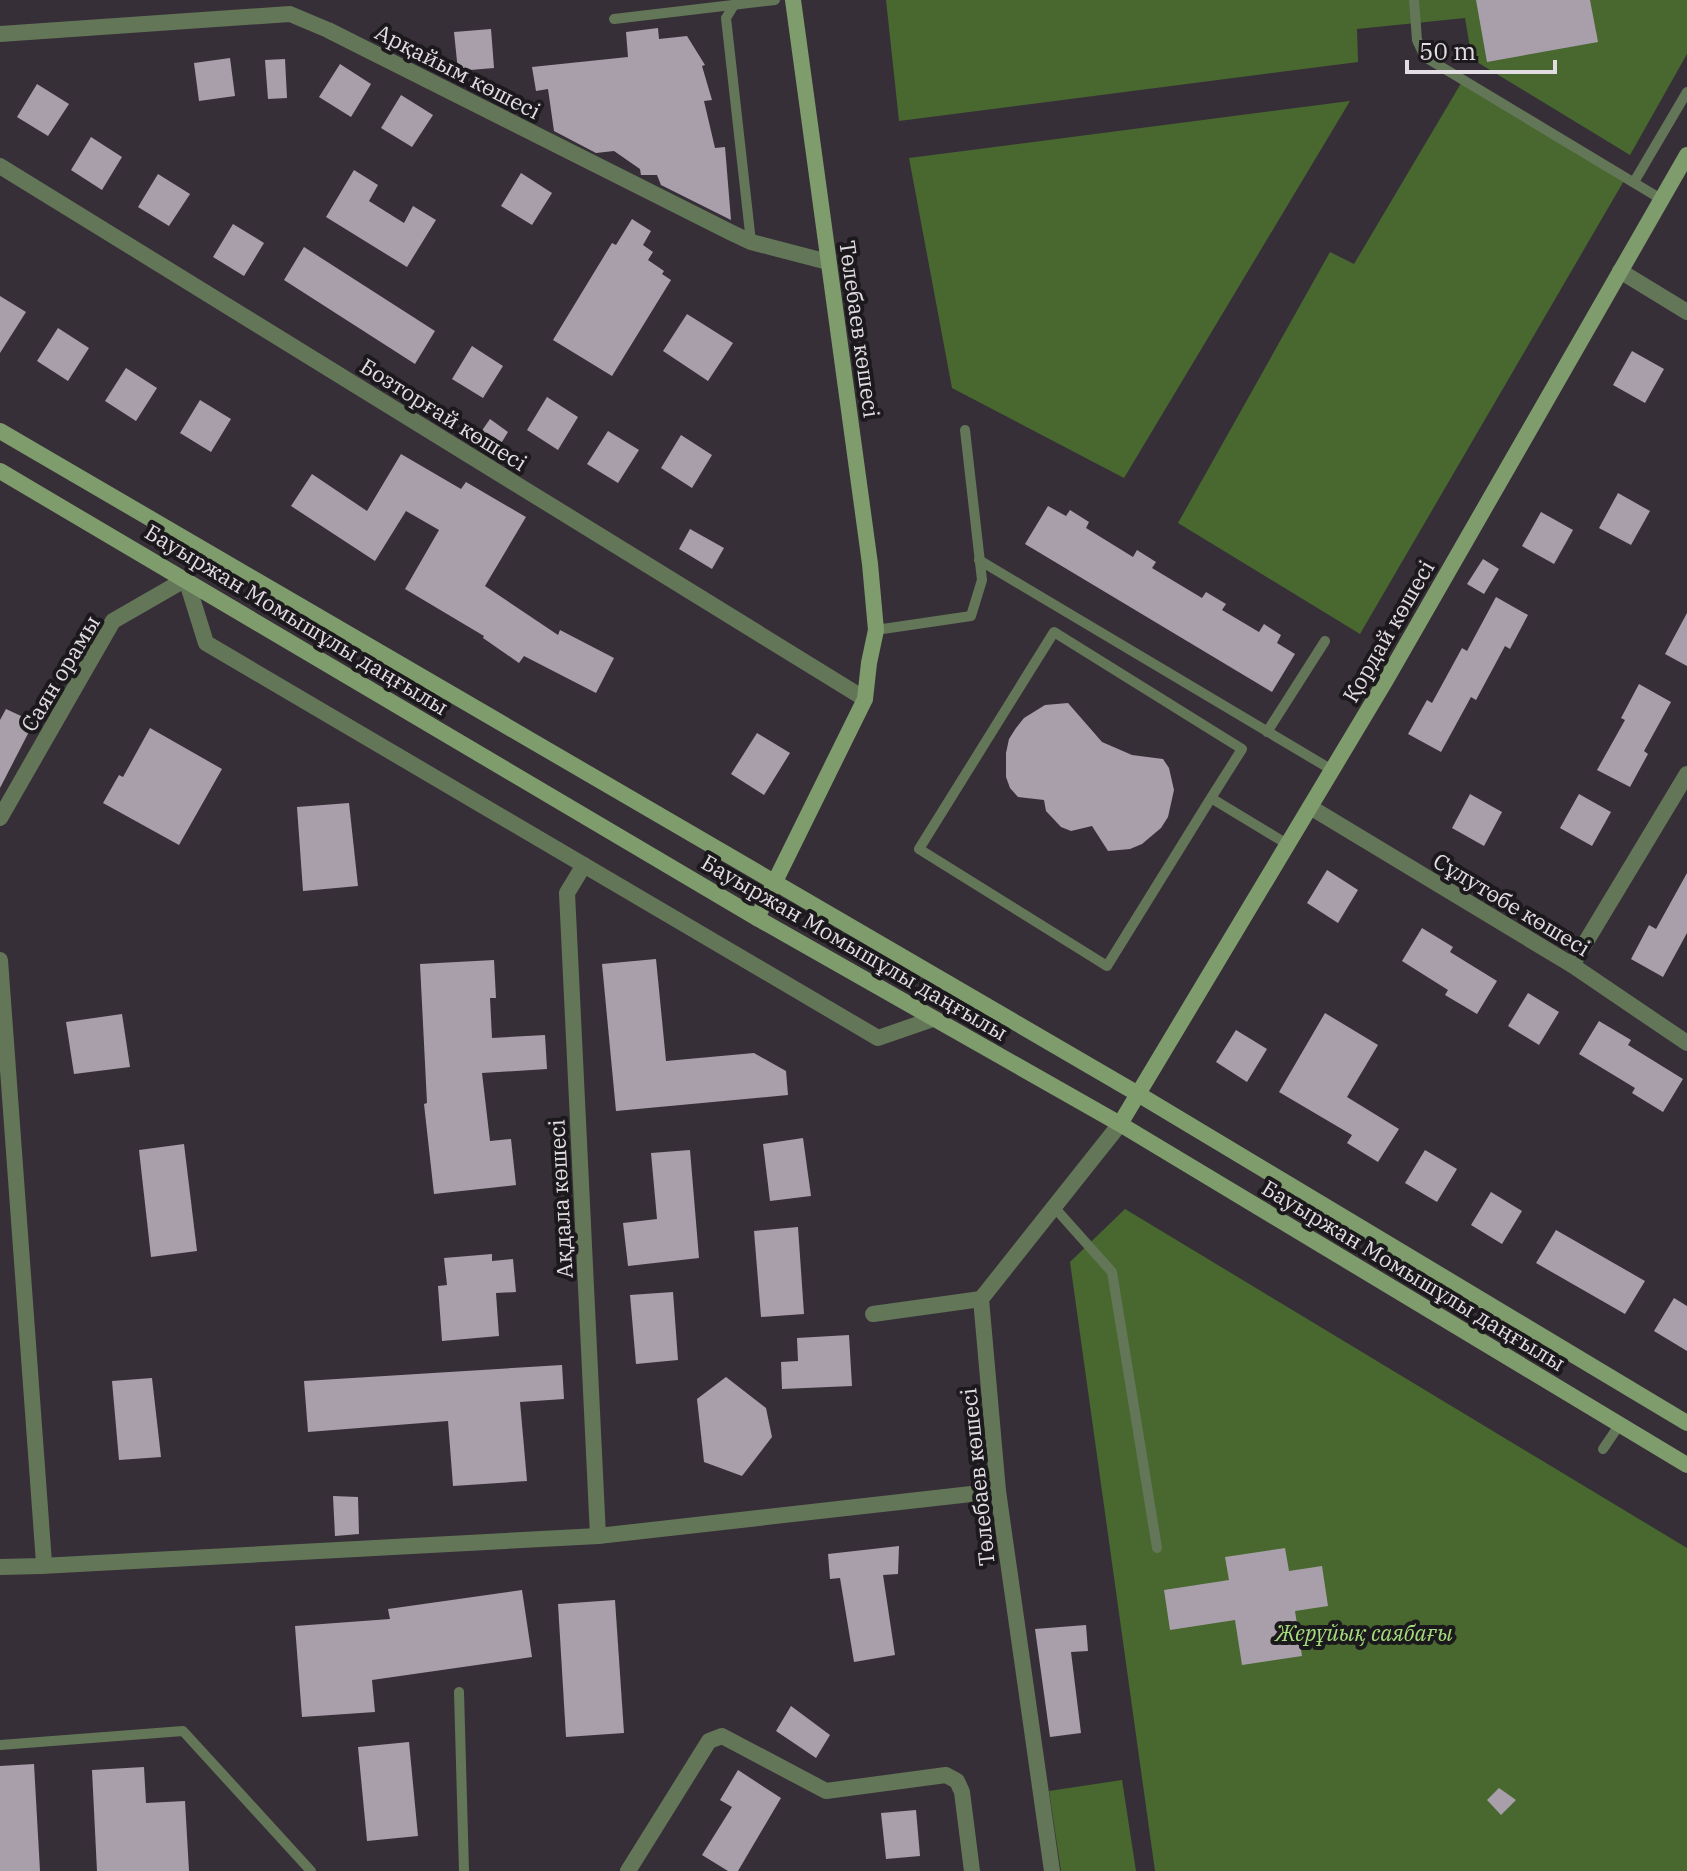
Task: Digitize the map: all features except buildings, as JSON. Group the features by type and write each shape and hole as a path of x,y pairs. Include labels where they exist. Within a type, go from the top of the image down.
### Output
{"main road":[{"name":"Төлебаев көшесі","path":"757,918 865,699 876,630 870,564 793,0"},
{"name":"Қордай көшесі","path":"1120,1124 1332,770 1687,155"},
{"name":"Бауыржан Момышұлы даңғылы","path":"0,431 1138,1094 1687,1423"},
{"name":"Бауыржан Момышұлы даңғылы","path":"0,471 757,918 1120,1124 1687,1465"}],"street":[{"name":"Арқайым көшесі","path":"0,34 289,7 328,30 751,242 828,262"},
{"name":"Бозторғай көшесі","path":"0,166 865,699"},
{"path":"1620,271 1687,312"},
{"path":"186,579 206,643 878,1038 933,1019"},
{"name":"Саян орамы","path":"0,818 113,621 186,579"},
{"path":"1572,965 1687,774"},
{"name":"Сұлутөбе көшесі","path":"1310,807 1572,965 1687,1043"},
{"name":"Ақдала көшесі","path":"584,865 567,893 598,1536"},
{"path":"0,960 42,1564"},
{"path":"873,1314 981,1299 1120,1124"},
{"name":"Төлебаев көшесі","path":"981,1299 998,1491 1052,1871"},
{"path":"0,1567 598,1536 998,1491"},
{"path":"628,1871 709,1741 722,1736 733,1739 826,1791 946,1775 957,1781 962,1792 972,1871"}],"lane":[{"path":"614,19 775,0"},
{"path":"1414,0 1417,40 1425,57 1661,199"},
{"path":"734,5 726,18 751,242"},
{"path":"1634,182 1687,92"},
{"path":"876,630 971,616 982,580 965,430"},
{"path":"979,560 1332,770"},
{"path":"1054,632 1242,749 1211,798 1107,966 919,849 1054,632"},
{"path":"1267,732 1325,641"},
{"path":"1211,798 1287,844"},
{"path":"1054,1207 1112,1272 1157,1548"},
{"path":"1603,1449 1620,1424"},
{"path":"459,1692 464,1871"},
{"path":"0,1745 183,1731 311,1871"}],"green space":[{"path":"886,0 1687,0 1687,54 1630,155 1472,59 1465,18 1357,29 1358,62 899,121"},
{"path":"1463,80 1625,179 1360,634 1178,523 1330,252 1354,264"},
{"path":"1350,101 1124,478 952,388 909,158"},
{"name":"Жерұйық саябағы","path":"1125,1209 1687,1548 1687,1871 1155,1871 1070,1262"},
{"path":"1122,1780 1136,1871 1061,1871 1049,1791"}]}
